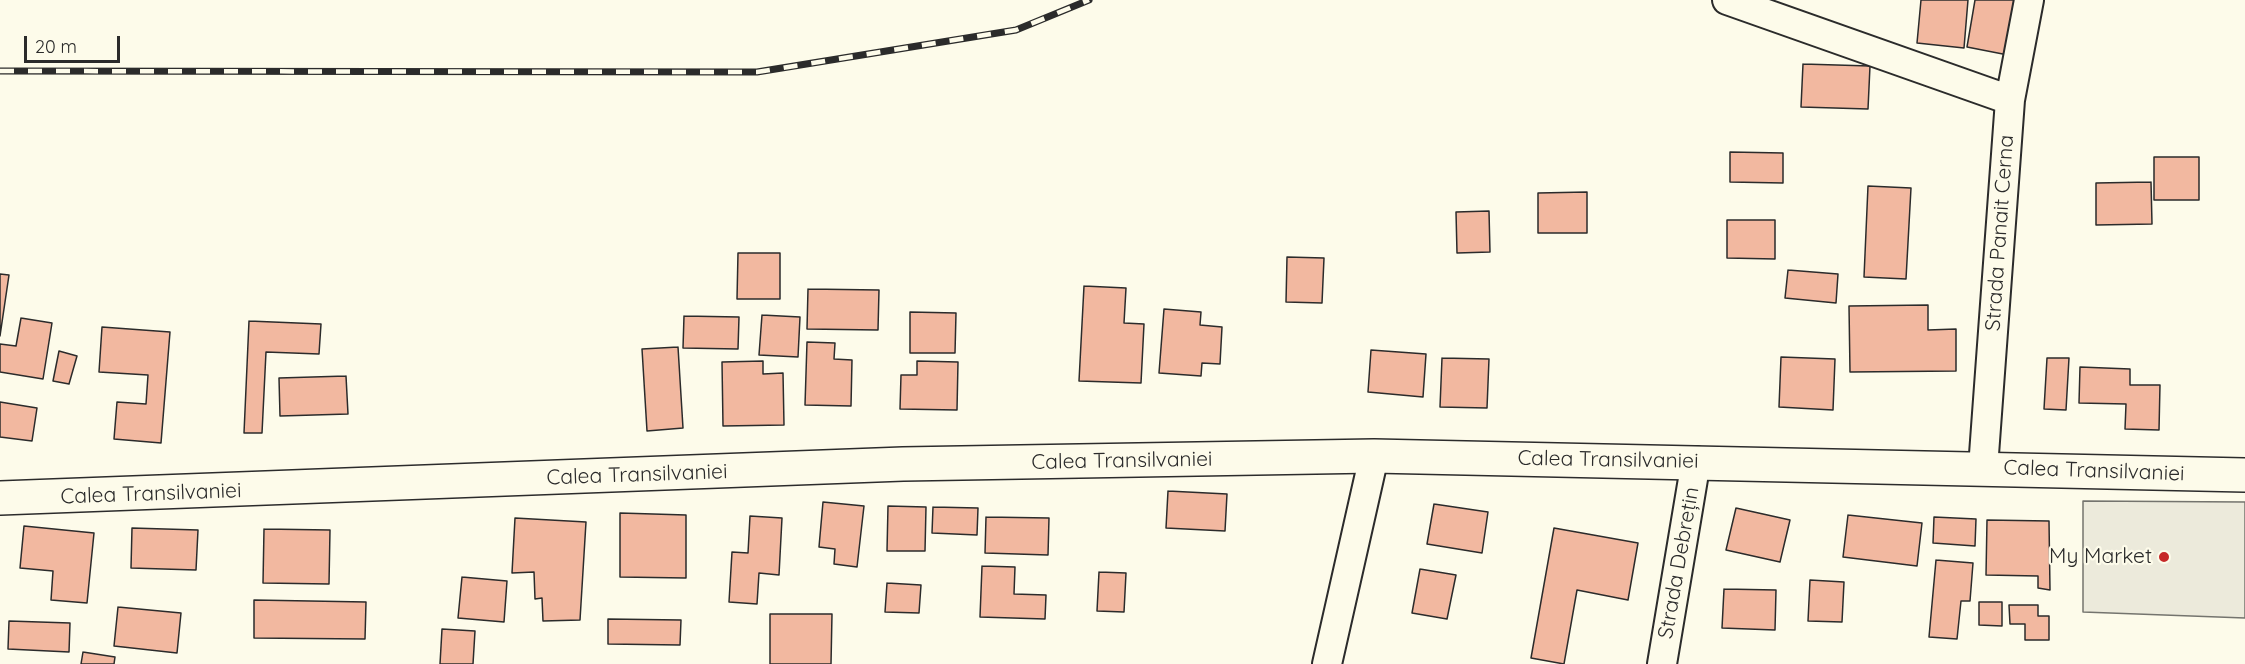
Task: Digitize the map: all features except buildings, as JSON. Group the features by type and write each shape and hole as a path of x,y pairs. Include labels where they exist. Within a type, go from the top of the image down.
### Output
{"highway":[{"name":"Calea Transilvaniei","path":"0,498 903,464 1374,456 1696,461 2245,476"}],"street":[{"path":"1727,0 2010,100"},
{"name":"Strada Panait Cerna","path":"1983,468 2010,100 2029,0"},
{"path":"1327,664 1374,456"},
{"name":"Strada Debrețin","path":"1662,664 1696,461"}],"shaded area":[{"name":"My Market","path":"2083,501 2245,502 2245,618 2083,612"}],"railway":[{"path":"0,71 757,72 1016,30 1089,0"}],"place":[{"name":"My Market","path":"2164,557"}]}
